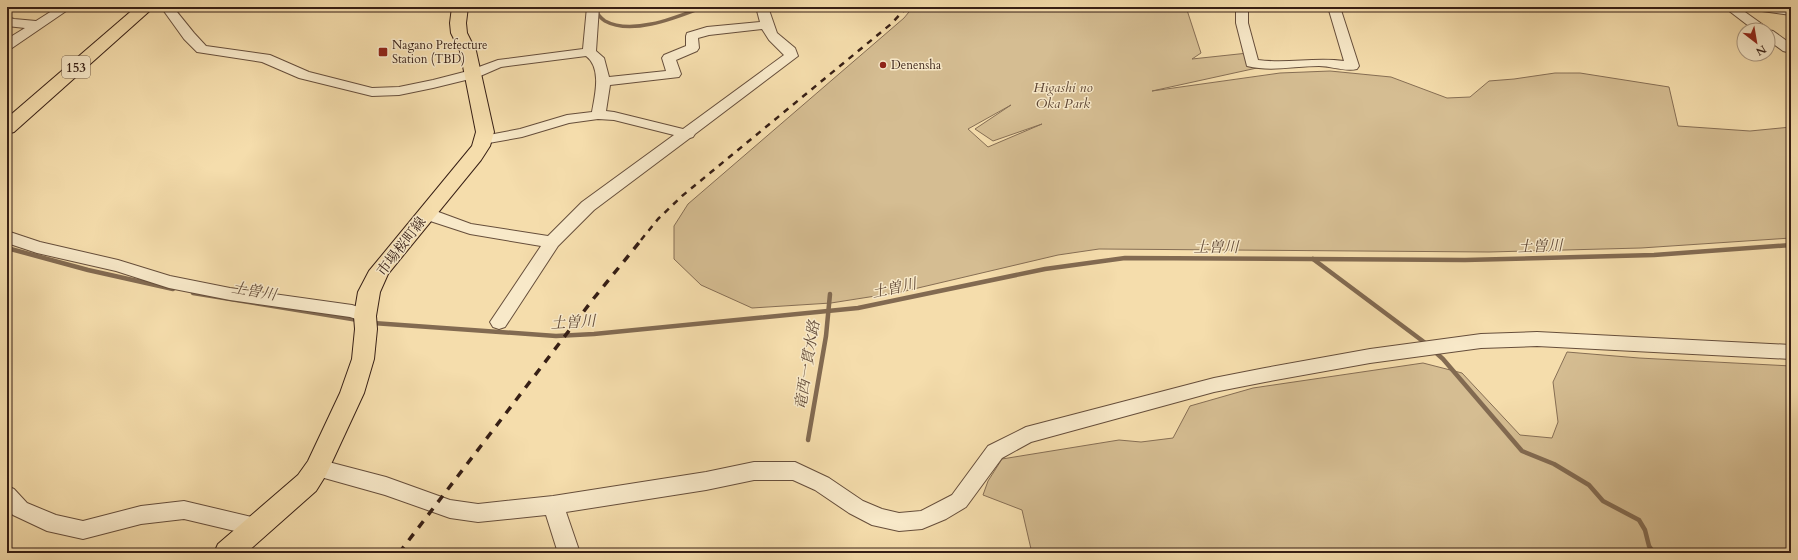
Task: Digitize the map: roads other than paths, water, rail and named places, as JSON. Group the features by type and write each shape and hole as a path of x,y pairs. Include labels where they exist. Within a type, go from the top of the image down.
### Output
{"highway":[{"name":"153","path":"7,128 146,7"}],"main road":[{"name":"市場桜町線","path":"227,553 308,482 317,468 352,393 363,359 369,292 379,271 475,156 483,140 483,119 468,51 459,33 458,22 460,7"}],"street":[{"path":"7,45 66,7"},
{"path":"167,7 189,36 202,49 264,58 304,75 372,92 399,91 473,74 504,63 589,52 597,58 604,82 598,115"},
{"path":"589,52 593,7"},
{"path":"500,322 531,272 552,242 588,206 688,134 791,56 790,51 776,41 766,25 762,7"},
{"path":"1242,7 1242,23 1252,63 1266,66 1290,66 1309,62 1352,66 1334,7"},
{"path":"1730,7 1751,22"},
{"path":"1762,7 1791,10"},
{"path":"7,20 11,23 39,25"},
{"path":"604,82 674,74 669,58 692,48 692,36 707,31 766,25"},
{"path":"1776,40 1791,49"},
{"path":"483,140 522,133 567,119 598,115 614,116 688,134"},
{"path":"426,214 440,217 458,226 470,229 552,242"},
{"path":"7,237 38,247 118,266 169,282 230,294 352,311 366,322"},
{"path":"317,468 386,486 450,509 478,513 553,505 706,481 754,471 795,471 822,484 856,507 878,518 899,522 922,520 939,513 959,500 995,452 1026,435 1214,385 1370,356 1481,341 1537,339 1791,352"},
{"path":"7,495 20,509 54,524 83,530 141,515 184,510 256,527"},
{"path":"553,505 569,553"}],"waterway":[{"path":"593,7 605,21 628,27 641,26 668,20 703,7"},
{"name":"土曽川","path":"1313,259 1465,260 1654,255 1791,245"},
{"name":"土曽川","path":"7,248 88,270 173,289"},
{"name":"土曽川","path":"828,311 858,308 1045,269 1125,258 1313,259"},
{"path":"1313,259 1428,345"},
{"name":"土曽川","path":"193,293 358,320"},
{"name":"竜西一貫水路","path":"828,311 830,294"},
{"name":"土曽川","path":"373,323 556,336 594,334 828,311"},
{"name":"竜西一貫水路","path":"808,440 826,336 828,311"},
{"path":"1434,351 1443,359 1522,451 1554,464 1589,485 1603,501 1639,520 1645,530 1649,546 1654,553"}],"railway":[{"path":"641,240 658,219 682,196 891,24 907,7"},
{"path":"399,553 594,298 642,239"}],"place":[{"name":"Nagano Prefecture Station (TBD)","path":"383,52"},
{"name":"Denensha","path":"883,65"}],"park label":[{"name":"Higashi no Oka Park","path":"1063,96"}]}
